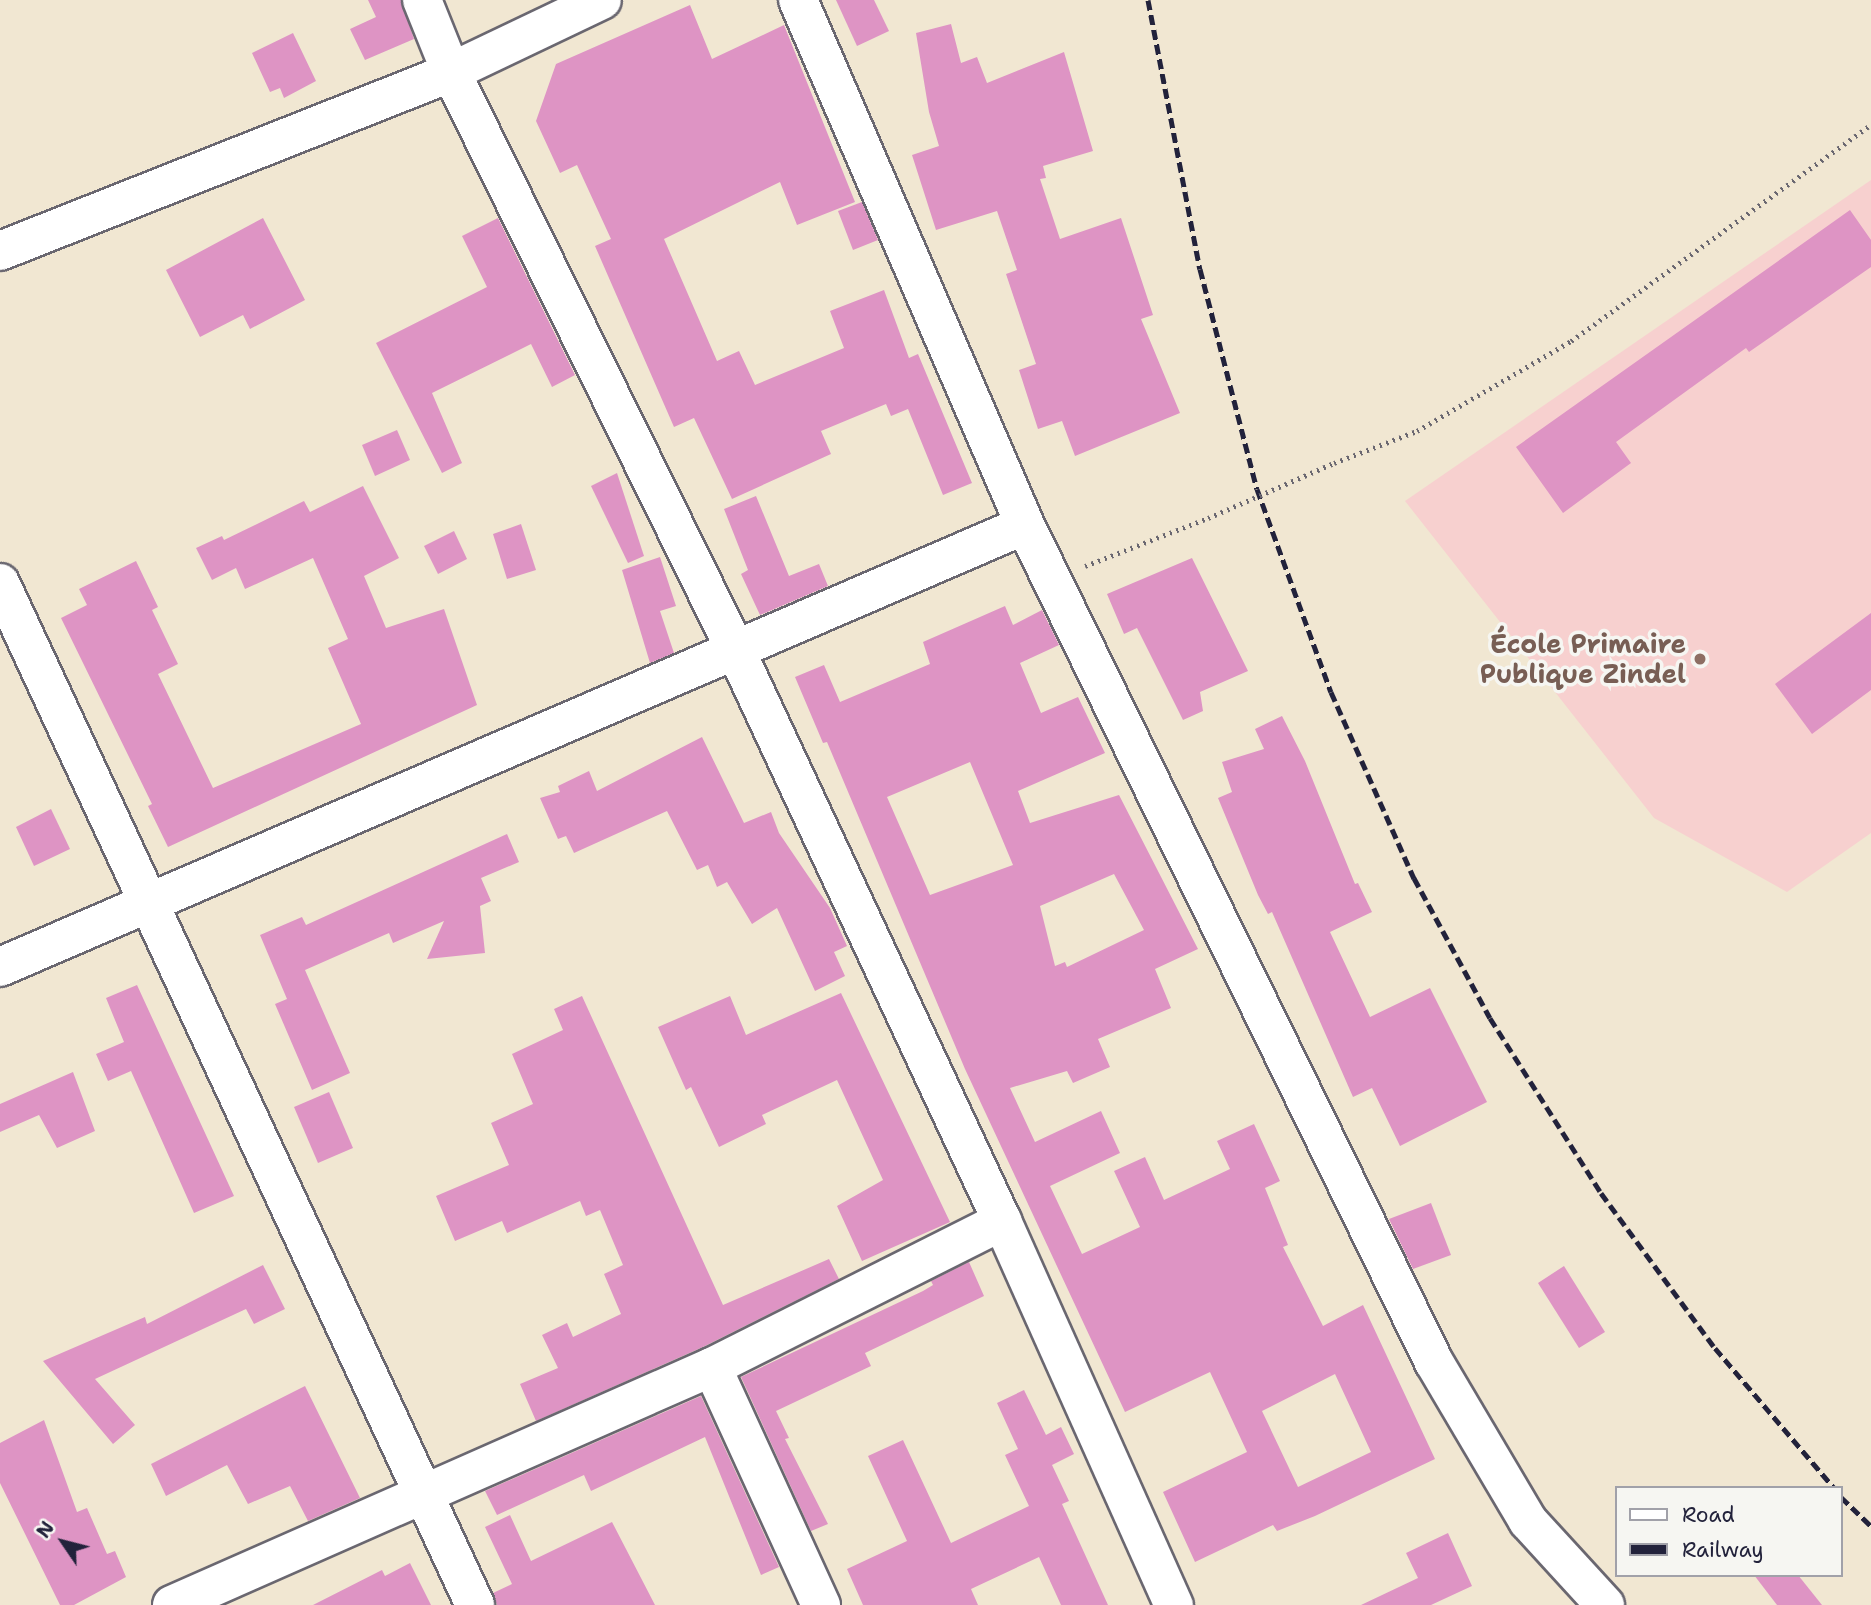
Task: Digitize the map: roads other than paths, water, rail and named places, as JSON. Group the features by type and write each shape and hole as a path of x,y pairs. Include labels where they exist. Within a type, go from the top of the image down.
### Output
{"street":[{"path":"422,0 451,72 736,651 1002,1222 1174,1605"},
{"path":"0,251 451,72 602,0"},
{"path":"798,0 1025,526 1434,1362 1528,1521 1574,1589 1605,1605"},
{"path":"0,967 1025,526"},
{"path":"0,583 147,905 427,1495 475,1605"},
{"path":"172,1605 427,1495 712,1367 1002,1222"},
{"path":"712,1367 821,1605"}],"railway":[{"path":"1148,0 1200,269 1257,489 1331,692 1414,878 1490,1018 1601,1193 1715,1348 1832,1486"},
{"path":"1843,1499 1871,1526"}],"place":[{"name":"École Primaire Publique Zindel","path":"1700,659"}]}
